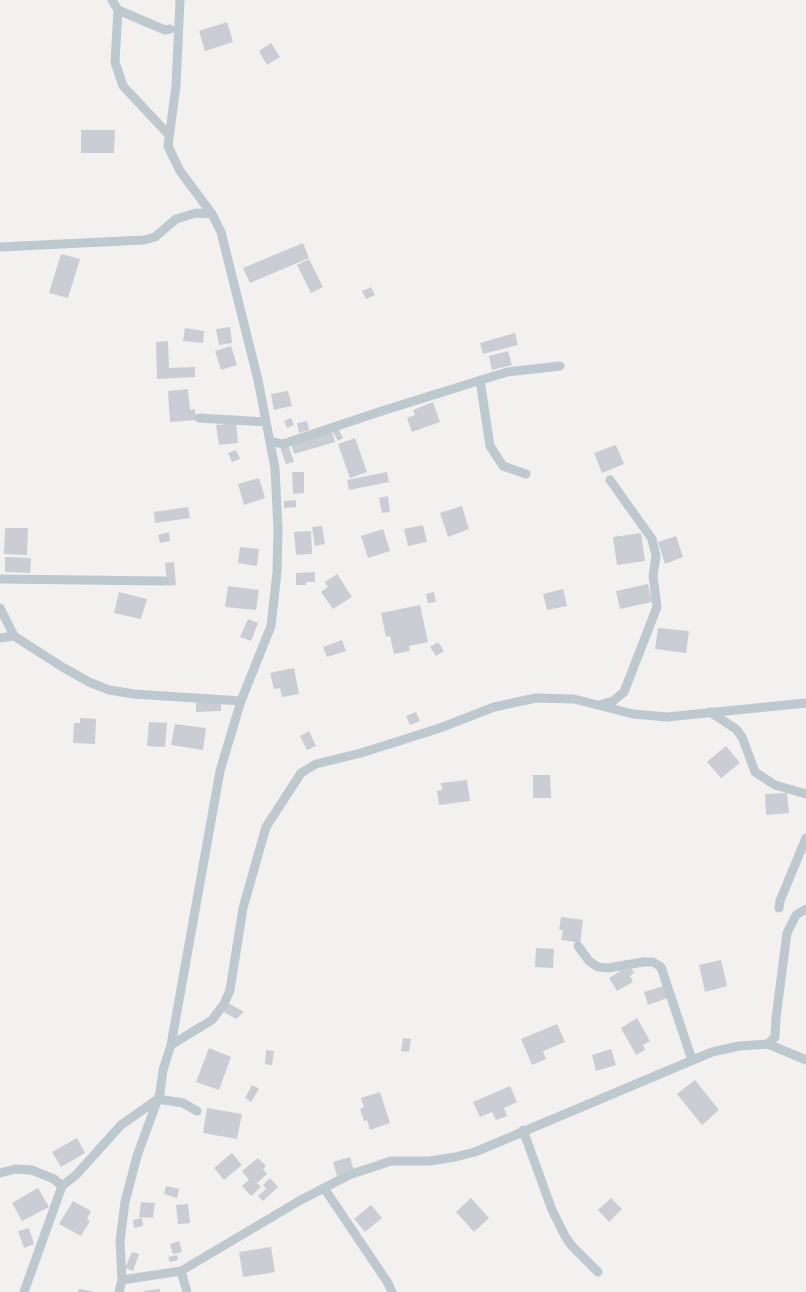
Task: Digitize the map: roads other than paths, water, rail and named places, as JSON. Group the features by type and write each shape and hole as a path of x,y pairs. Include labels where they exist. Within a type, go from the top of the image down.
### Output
{"street":[{"path":"112,0 118,10 115,62 123,86 169,135"},
{"path":"119,1292 122,1280 120,1240 125,1202 137,1156 158,1099 163,1070 171,1046 220,771 241,701 270,626 277,572 278,529 275,468 258,380 221,232 212,214 173,158 168,146 176,86 180,0"},
{"path":"118,10 165,30 170,29"},
{"path":"0,247 144,240 155,237 176,219 196,213 212,214"},
{"path":"270,441 282,444 289,442 507,372 560,366"},
{"path":"480,380 490,446 503,466 526,474"},
{"path":"199,418 266,422"},
{"path":"599,705 613,701 624,692 657,607 653,576 656,556 652,539 610,480"},
{"path":"0,579 164,582"},
{"path":"0,608 14,636 64,668 89,682 109,690 134,694 241,701"},
{"path":"0,638 14,636"},
{"path":"171,1046 212,1020 224,1004 230,990 243,908 266,827 301,773 316,764 360,753 440,728 494,707 536,698 574,698 633,714 667,717 806,703"},
{"path":"710,712 736,729 742,736 755,772 775,785 806,794"},
{"path":"780,908 780,901 806,838"},
{"path":"768,1044 775,1037 787,933 796,915 806,909"},
{"path":"578,946 589,961 598,967 608,968 643,962 653,962 661,967 692,1060"},
{"path":"122,1280 181,1271 299,1201 349,1175 392,1162 430,1161 475,1152 524,1130 712,1052 739,1046 768,1044 806,1060"},
{"path":"24,1292 62,1186 76,1175 121,1125 158,1099 183,1103 197,1111"},
{"path":"524,1130 550,1203 565,1236 571,1245 598,1272"},
{"path":"0,1173 16,1170 32,1170 54,1179 62,1186"},
{"path":"324,1188 388,1283 392,1292"},
{"path":"181,1271 187,1292"}]}
